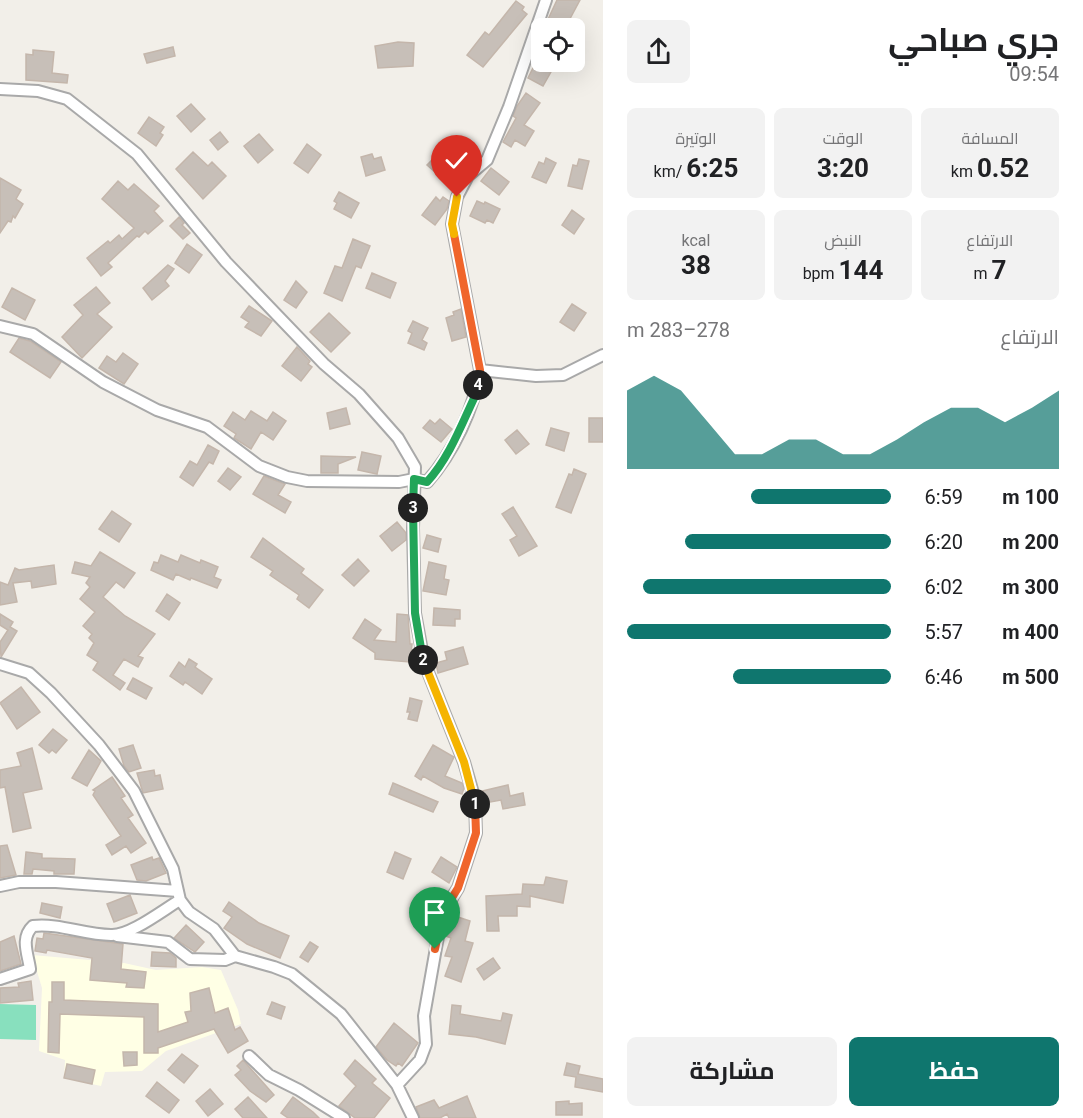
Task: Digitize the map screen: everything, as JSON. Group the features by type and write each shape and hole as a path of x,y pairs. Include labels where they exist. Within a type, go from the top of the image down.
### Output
{"street":[{"path":"0,326 33,334 103,382 158,410 207,427 259,465 287,477 307,482 399,482 414,479 427,482 455,440 477,392 480,370 452,224 457,197 468,176 487,160 509,107 546,0"},
{"path":"0,89 38,92 67,99 137,154 226,262 308,348 359,394 398,438 415,467 415,613 424,662 464,762 475,800 476,833 458,888 442,914 425,1007 426,1044 420,1060 397,1085"},
{"path":"480,370 536,376 563,375 603,355"},
{"path":"0,664 29,673 51,693 99,745 134,791 173,869 179,895 189,912 214,929 236,956 292,974 341,1014 397,1085 413,1118"},
{"path":"0,886 19,882 57,882 179,895"},
{"path":"112,936 134,928 179,895"},
{"path":"0,979 30,969 25,944 26,934 33,926 49,924 112,936 168,942 190,959 225,960 236,956"},
{"path":"249,1056 269,1075 299,1090 344,1118"}],"shaded area":[{"path":"32,955 124,963 156,970 202,967 221,970 238,1010 241,1024 166,1051 142,1071 105,1072 101,1086 64,1078 65,1060 39,1051 42,988"}],"green space":[{"path":"0,1004 36,1005 36,1040 0,1039"}],"building":[{"path":"557,0 580,0 570,18 549,18"},
{"path":"516,1 524,7 522,10 527,14 483,67 467,55 485,32 489,35"},
{"path":"398,42 414,43 413,66 378,68 375,46"},
{"path":"173,47 175,56 147,63 144,54"},
{"path":"33,50 54,52 52,73 68,75 67,83 26,80 26,54 33,55"},
{"path":"531,72 551,72 543,86 528,78"},
{"path":"526,93 540,103 524,125 534,131 525,146 515,140 511,147 503,142 516,118 513,116 517,106"},
{"path":"191,104 205,119 191,132 177,116"},
{"path":"149,117 164,127 160,133 163,135 156,146 138,133"},
{"path":"220,132 228,142 218,150 210,140"},
{"path":"259,134 273,150 258,163 244,146"},
{"path":"307,144 321,155 308,173 294,163"},
{"path":"441,151 457,166 444,180 427,165"},
{"path":"193,152 208,166 212,162 226,176 203,199 176,169"},
{"path":"372,154 374,159 381,157 385,170 366,176 361,157"},
{"path":"546,158 556,163 546,183 532,177 539,162 544,164"},
{"path":"579,159 589,161 582,189 568,186 573,165 577,166"},
{"path":"491,168 509,182 499,195 481,181"},
{"path":"0,178 21,190 16,199 23,204 15,218 13,216 11,222 8,221 0,233"},
{"path":"118,181 128,190 134,184 159,206 154,211 163,221 148,234 145,231 139,237 137,236 108,263 112,267 101,276 87,258 108,241 110,243 119,235 122,239 134,228 102,199"},
{"path":"339,192 359,203 351,218 334,209 337,203 334,201"},
{"path":"436,197 440,201 443,197 449,201 447,209 435,225 422,215"},
{"path":"477,201 500,209 493,223 487,220 485,223 470,216"},
{"path":"572,210 584,219 574,234 562,225"},
{"path":"179,217 184,223 182,225 190,233 183,239 170,226"},
{"path":"353,239 370,246 361,268 356,266 342,301 324,293 335,266 342,268"},
{"path":"187,244 202,255 189,273 175,263"},
{"path":"168,265 174,269 165,281 169,286 152,300 143,288"},
{"path":"372,273 396,283 390,298 366,288"},
{"path":"296,281 307,292 296,308 284,300"},
{"path":"96,287 110,303 97,314 112,327 82,358 62,337 83,315 74,305"},
{"path":"12,288 35,300 25,320 2,307"},
{"path":"572,304 586,313 574,331 560,322"},
{"path":"249,306 272,321 261,336 245,327 249,322 241,317"},
{"path":"461,309 466,337 452,341 446,318"},
{"path":"329,313 350,333 331,352 310,332"},
{"path":"413,321 428,328 422,340 427,343 424,350 408,343 412,333 408,331"},
{"path":"19,338 30,341 61,362 50,378 10,352"},
{"path":"297,347 310,361 308,364 312,367 301,381 282,366"},
{"path":"123,353 138,364 124,384 99,368 107,356 116,362"},
{"path":"346,408 350,424 330,429 327,413"},
{"path":"251,411 267,421 273,412 286,421 273,440 261,432 251,449 234,438 236,434 224,426 233,412 245,420"},
{"path":"589,418 603,418 603,442 589,442"},
{"path":"440,419 452,429 441,442 423,428 430,420 435,424"},
{"path":"551,428 569,433 564,451 546,445"},
{"path":"517,430 529,444 516,454 505,440"},
{"path":"208,445 219,451 213,464 209,462 193,486 180,477 190,461 197,465"},
{"path":"362,452 381,456 377,474 358,470"},
{"path":"321,456 356,457 338,464 338,473 321,473"},
{"path":"228,468 241,477 230,490 218,481"},
{"path":"574,469 586,474 571,513 556,507 569,474 572,475"},
{"path":"264,476 285,484 278,495 291,502 285,513 253,494"},
{"path":"513,507 537,546 519,556 510,540 517,536 502,514"},
{"path":"112,511 131,524 119,542 99,529"},
{"path":"397,522 406,533 406,540 392,551 380,536"},
{"path":"427,535 441,539 438,552 423,548"},
{"path":"263,538 304,569 301,573 323,590 309,608 297,599 299,595 270,575 273,571 251,557"},
{"path":"100,552 135,573 124,588 116,582 103,597 125,616 155,634 138,656 143,658 138,667 124,659 113,675 125,683 120,690 93,670 98,662 87,655 94,643 89,638 92,634 83,626 95,612 80,599 90,587 86,583 90,577 72,573 75,562 91,566"},
{"path":"161,555 178,562 181,555 218,567 214,577 221,580 217,588 176,574 173,580 151,570 154,562 158,563"},
{"path":"358,559 369,571 354,586 342,575"},
{"path":"429,562 446,566 444,579 449,580 446,595 423,591"},
{"path":"54,565 56,584 32,588 31,581 13,583 17,602 0,605 0,582 8,585 15,568 19,570"},
{"path":"167,594 180,603 169,620 156,611"},
{"path":"434,608 460,610 460,619 455,619 455,626 433,625"},
{"path":"0,614 13,622 10,627 17,631 1,657 0,642 8,630 0,625"},
{"path":"397,614 408,615 410,644 412,644 410,662 375,659 375,653 353,638 365,619 381,630 374,640 396,642"},
{"path":"463,647 468,664 438,673 436,663 447,660 445,652"},
{"path":"189,659 197,664 195,667 212,679 202,694 185,682 183,685 170,676 179,662 185,667"},
{"path":"133,678 152,688 146,699 127,689"},
{"path":"21,687 40,712 17,729 0,703"},
{"path":"410,698 422,701 417,721 408,719"},
{"path":"53,729 67,740 56,753 52,750 49,753 39,745"},
{"path":"133,745 141,768 129,772 124,766 119,749"},
{"path":"433,745 454,757 445,776 462,783 464,788 462,794 444,788 423,776 421,780 415,776"},
{"path":"32,748 42,789 23,793 31,828 13,832 5,787 0,788 0,770 21,766 17,753"},
{"path":"89,750 101,761 87,786 72,778"},
{"path":"154,770 155,776 160,775 163,789 143,793 137,773"},
{"path":"112,777 125,796 121,798 133,815 128,818 146,843 131,853 126,846 112,855 106,845 121,836 93,795 95,791 93,790"},
{"path":"393,783 438,802 433,812 389,794"},
{"path":"508,785 510,796 523,793 525,805 503,809 501,800 485,803 482,791"},
{"path":"7,845 16,875 0,878 0,846"},
{"path":"26,852 42,854 42,858 75,859 74,874 54,874 54,871 33,869 32,874 24,874"},
{"path":"395,852 411,859 403,879 387,872"},
{"path":"152,857 153,860 159,858 166,873 146,881 137,880 131,865"},
{"path":"441,857 457,867 449,883 432,872"},
{"path":"546,877 567,881 563,903 530,896 530,907 517,906 517,916 498,916 499,931 487,931 486,896 522,894 523,884 544,885"},
{"path":"130,895 137,913 114,922 107,904"},
{"path":"229,902 259,923 289,936 280,958 247,944 224,928 232,917 223,911"},
{"path":"42,903 62,907 60,918 40,913"},
{"path":"452,915 470,921 465,941 473,943 461,982 445,976 452,957 445,956 451,938 446,936"},
{"path":"186,925 204,942 195,952 174,938"},
{"path":"44,933 123,944 121,969 146,972 144,988 126,987 127,983 90,980 92,958 47,950 46,953 35,951 37,938 43,939"},
{"path":"14,936 21,964 0,971 0,942"},
{"path":"310,942 318,947 308,962 300,957"},
{"path":"152,952 170,953 176,958 176,967 151,966"},
{"path":"493,958 500,968 484,980 477,969"},
{"path":"31,981 33,1000 0,1003 0,988 19,987 18,983"},
{"path":"52,982 64,982 64,1000 158,1004 158,1032 188,1022 185,1012 191,1011 190,993 209,988 215,1013 228,1008 235,1030 240,1027 248,1041 228,1053 214,1029 158,1048 158,1053 144,1053 144,1017 60,1014 59,1053 48,1052 49,1002 52,1002"},
{"path":"272,1002 285,1007 281,1019 267,1014"},
{"path":"452,1005 461,1006 460,1014 501,1021 503,1013 512,1015 505,1044 449,1034"},
{"path":"394,1023 418,1043 402,1066 398,1063 396,1066 387,1060 376,1047"},
{"path":"123,1052 137,1052 137,1065 124,1066"},
{"path":"182,1054 198,1066 184,1083 168,1070"},
{"path":"243,1060 274,1095 266,1102 250,1091 235,1075 241,1070 237,1066"},
{"path":"355,1060 376,1079 372,1083 390,1098 374,1118 355,1118 339,1106 356,1086 344,1074"},
{"path":"567,1063 580,1066 578,1074 603,1079 603,1092 575,1087 576,1077 564,1075"},
{"path":"67,1064 95,1070 92,1084 64,1078"},
{"path":"157,1082 179,1100 169,1113 146,1096"},
{"path":"210,1089 223,1104 208,1116 196,1101"},
{"path":"467,1096 476,1118 449,1118 447,1114 440,1118 420,1118 416,1107 434,1100 439,1108"},
{"path":"248,1097 267,1118 243,1118 235,1109"},
{"path":"293,1097 319,1118 288,1118 281,1113"},
{"path":"569,1101 569,1104 582,1103 582,1115 556,1115 556,1102"}],"route":[{"path":"435,949 442,914 458,888 476,833 475,800 464,762 424,662 415,613 414,479 427,482 455,440 477,392 480,370 452,224 457,197"}]}
